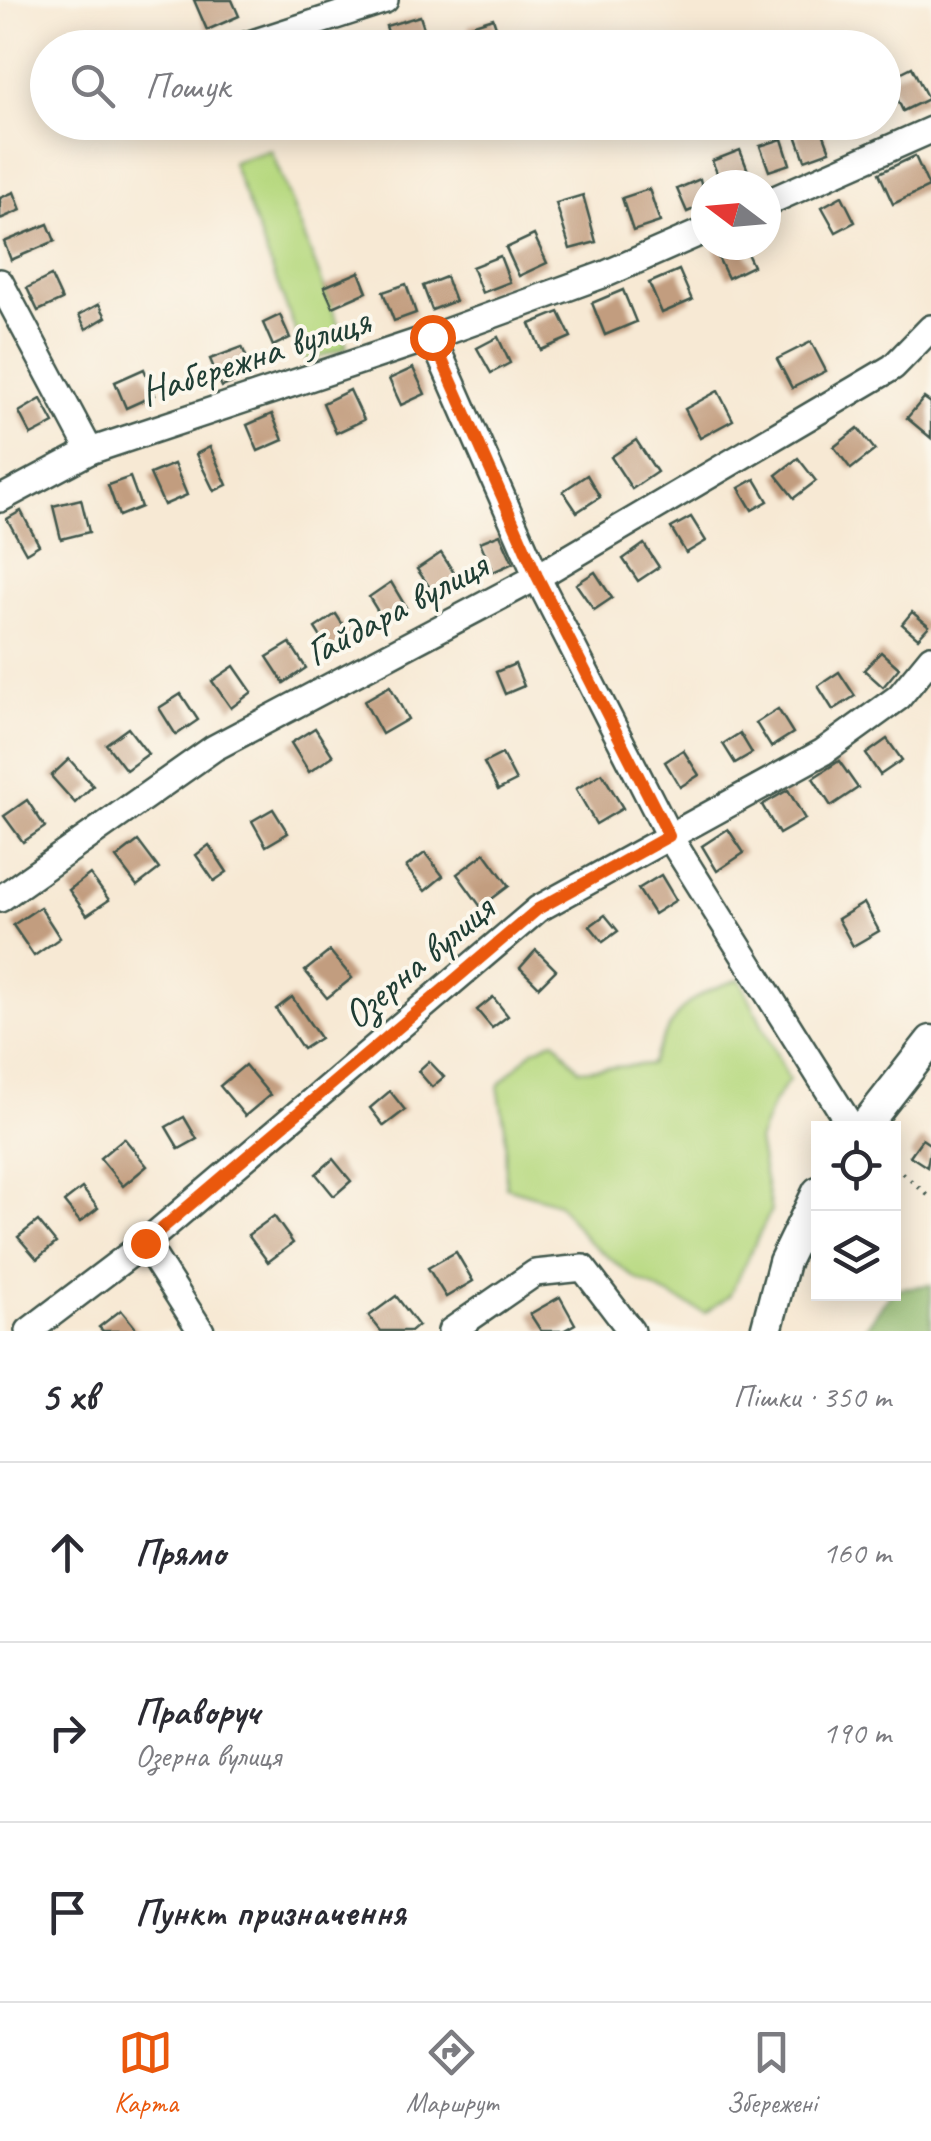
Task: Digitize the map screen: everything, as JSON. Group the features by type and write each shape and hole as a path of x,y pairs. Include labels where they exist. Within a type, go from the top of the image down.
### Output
{"street":[{"path":"292,30 386,0"},
{"path":"781,196 931,130"},
{"name":"Набережна вулиця","path":"0,499 90,451 432,337 608,273 691,237"},
{"path":"0,282 90,451"},
{"name":"Гайдара вулиця","path":"0,899 214,748 537,576 893,367 931,328"},
{"path":"432,337 537,576 669,836 848,1121"},
{"name":"Озерна вулиця","path":"29,1331 145,1243 538,909 823,752 899,697 931,658"},
{"path":"868,1121 931,1041"},
{"path":"766,1331 784,1262 811,1206"},
{"path":"145,1243 201,1331"},
{"path":"451,1331 535,1272 584,1268 630,1331"}],"path":[{"path":"901,1172 931,1198"}],"green space":[{"path":"271,150 347,347 307,362 232,162"},
{"path":"740,979 789,1080 773,1103 758,1141 771,1211 729,1296 705,1313 636,1279 587,1240 558,1203 506,1187 505,1127 498,1086 533,1050 555,1040 579,1070 651,1064 683,1008 705,992"},
{"path":"931,1285 931,1331 863,1331 885,1301 901,1301 901,1288"}],"building":[{"path":"194,0 232,0 239,16 207,30"},
{"path":"420,16 424,30 387,30 386,26"},
{"path":"493,18 497,30 469,30 468,26"},
{"path":"912,67 928,99 903,111 901,107 901,72"},
{"path":"782,140 790,164 769,170 760,146"},
{"path":"798,140 826,140 830,151 805,160"},
{"path":"740,150 748,170 716,170 712,161"},
{"path":"915,156 929,187 893,204 879,173"},
{"path":"691,183 691,210 687,212 677,189"},
{"path":"649,189 660,222 633,231 622,198"},
{"path":"14,192 21,210 0,219 0,198"},
{"path":"583,195 596,242 570,249 556,203"},
{"path":"842,196 855,222 836,232 822,207"},
{"path":"48,224 55,241 11,260 4,242"},
{"path":"534,235 547,263 519,276 506,248"},
{"path":"500,256 510,282 482,293 472,267"},
{"path":"719,260 750,260 753,266 728,278"},
{"path":"679,270 692,300 662,313 649,283"},
{"path":"359,272 367,292 333,307 324,287"},
{"path":"51,276 62,300 38,311 27,288"},
{"path":"446,277 455,301 432,310 423,286"},
{"path":"406,284 416,313 394,321 383,292"},
{"path":"623,290 636,322 605,335 592,303"},
{"path":"99,304 106,317 86,329 79,315"},
{"path":"559,312 571,337 541,350 530,324"},
{"path":"280,315 290,338 273,346 263,323"},
{"path":"498,337 510,363 491,373 477,348"},
{"path":"811,342 826,371 792,388 777,359"},
{"path":"242,347 254,374 222,387 210,359"},
{"path":"413,368 425,394 401,405 389,379"},
{"path":"144,369 155,395 126,408 115,382"},
{"path":"350,390 364,420 336,433 323,403"},
{"path":"718,391 733,420 700,438 685,409"},
{"path":"924,398 931,403 931,438 907,418"},
{"path":"41,399 54,423 31,435 19,412"},
{"path":"272,414 283,440 258,451 247,425"},
{"path":"858,428 875,450 851,469 834,447"},
{"path":"636,440 657,472 632,489 611,457"},
{"path":"210,447 227,485 214,491 196,454"},
{"path":"798,458 816,481 794,498 776,475"},
{"path":"174,464 187,495 164,505 150,474"},
{"path":"587,475 600,497 577,512 563,491"},
{"path":"130,477 141,507 119,516 108,485"},
{"path":"755,479 768,501 752,510 739,488"},
{"path":"81,499 89,532 61,539 53,506"},
{"path":"21,511 39,545 26,553 7,519"},
{"path":"691,517 706,541 686,553 671,528"},
{"path":"500,534 513,563 493,572 480,542"},
{"path":"644,544 659,567 638,581 623,559"},
{"path":"441,553 460,582 437,598 417,569"},
{"path":"595,572 612,598 594,610 576,584"},
{"path":"391,582 407,609 385,623 369,597"},
{"path":"912,612 929,626 918,638 902,624"},
{"path":"336,614 353,641 332,655 315,628"},
{"path":"290,643 306,668 284,683 267,657"},
{"path":"881,652 899,668 883,687 864,670"},
{"path":"515,664 524,686 505,694 496,672"},
{"path":"234,666 252,692 231,708 212,681"},
{"path":"839,672 855,696 833,710 818,686"},
{"path":"390,686 408,719 382,734 364,701"},
{"path":"181,694 198,720 176,735 159,708"},
{"path":"778,709 793,733 771,747 756,723"},
{"path":"128,728 148,754 126,770 106,744"},
{"path":"315,728 333,756 309,772 291,743"},
{"path":"740,733 752,753 735,763 723,744"},
{"path":"887,739 902,760 880,775 866,754"},
{"path":"683,750 699,775 680,787 665,762"},
{"path":"502,754 516,781 498,790 484,763"},
{"path":"69,759 93,786 75,803 51,776"},
{"path":"839,761 858,788 831,806 813,778"},
{"path":"602,773 623,808 596,824 576,789"},
{"path":"788,790 805,819 779,834 762,805"},
{"path":"27,800 45,827 23,842 4,816"},
{"path":"273,809 288,833 266,846 252,821"},
{"path":"728,829 744,853 717,871 702,846"},
{"path":"138,841 159,869 137,886 116,858"},
{"path":"209,845 227,872 214,881 196,855"},
{"path":"425,853 443,876 425,891 406,867"},
{"path":"485,853 509,886 481,907 457,874"},
{"path":"90,874 109,900 87,915 69,890"},
{"path":"661,875 676,900 654,914 638,889"},
{"path":"864,903 879,931 853,946 838,919"},
{"path":"40,907 60,938 34,956 13,925"},
{"path":"605,915 618,931 603,942 590,926"},
{"path":"536,950 556,970 539,987 520,968"},
{"path":"330,951 352,978 327,998 305,971"},
{"path":"292,997 320,1038 303,1049 276,1009"},
{"path":"493,997 508,1016 492,1028 477,1010"},
{"path":"429,1061 444,1077 432,1087 418,1071"},
{"path":"245,1065 270,1095 245,1116 220,1086"},
{"path":"390,1091 405,1110 384,1126 370,1108"},
{"path":"184,1117 197,1139 179,1149 166,1127"},
{"path":"124,1138 147,1166 123,1186 100,1158"},
{"path":"922,1139 931,1145 927,1167 910,1156"},
{"path":"333,1159 351,1181 334,1196 316,1174"},
{"path":"82,1188 98,1208 80,1222 64,1202"},
{"path":"274,1216 293,1243 268,1262 248,1235"},
{"path":"38,1221 56,1243 37,1259 18,1237"},
{"path":"456,1252 473,1281 446,1297 428,1268"},
{"path":"396,1296 418,1325 411,1331 381,1331 369,1316"},
{"path":"560,1297 575,1324 563,1331 541,1331 530,1314"},
{"path":"121,1310 138,1331 103,1331 99,1327"}],"route":[{"path":"145,1243 538,909 669,836 537,576 432,337"}]}
